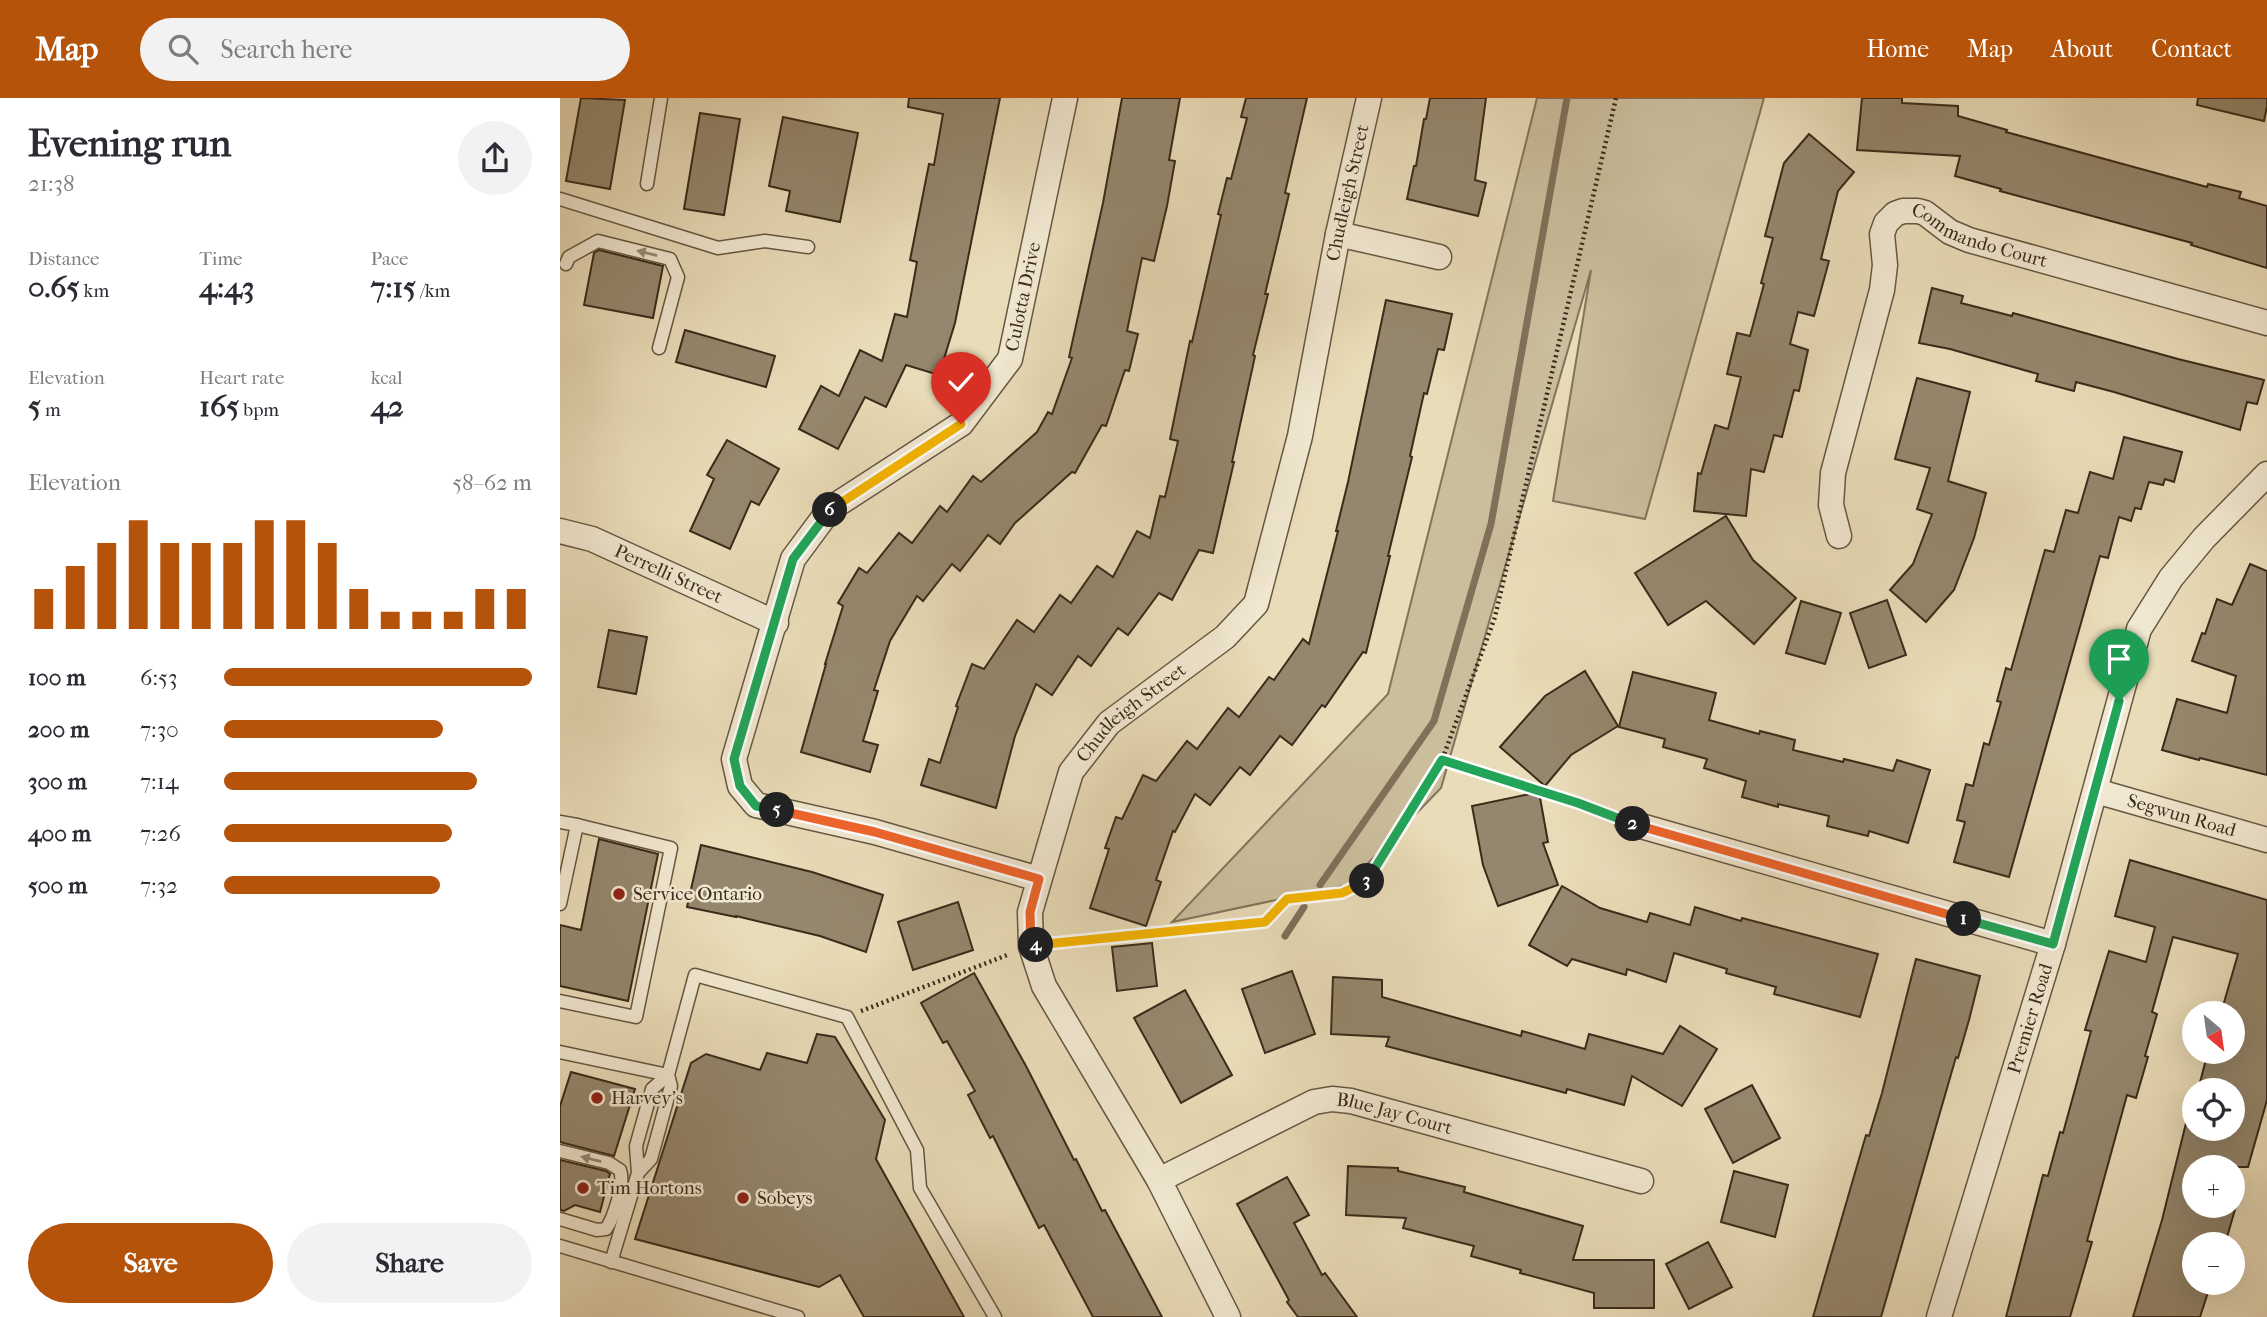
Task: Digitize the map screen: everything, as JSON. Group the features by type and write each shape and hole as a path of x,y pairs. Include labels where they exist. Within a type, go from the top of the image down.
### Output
{"street":[{"name":"Culotta Drive","path":"1039,879 875,832 756,806 740,786 734,759 793,559 830,509 961,424 1010,359 1065,98"},
{"name":"Chudleigh Street","path":"1228,1317 1159,1180 1044,986 1031,946 1030,912 1071,772 1109,723 1225,637 1256,604 1300,436 1338,234 1369,98"},
{"name":"Commando Court","path":"1839,536 1831,505 1833,473 1882,290 1885,265 1882,234 1886,223 1895,214 1910,210 1925,213 1950,232 1969,240 2267,323"},
{"path":"1338,234 1439,257"},
{"name":"Premier Road","path":"1939,1317 2053,944 2139,628 2171,578 2267,474"},
{"name":"Perrelli Street","path":"560,531 592,539 776,623"},
{"name":"Segwun Road","path":"2095,792 2267,840"},
{"path":"1627,822 2053,944"},
{"name":"Blue Jay Court","path":"1159,1180 1314,1101 1332,1099 1351,1101 1641,1181"}],"lane":[{"path":"647,184 662,98"},
{"path":"560,199 718,248 765,241 808,247"},
{"path":"566,264 569,257 598,241 670,259 678,277 659,348"},
{"path":"560,822 671,848 636,1017 560,1001"},
{"path":"560,904 577,825"},
{"path":"638,1173 651,1159 671,1086 668,1075 695,975 847,1017 918,1150 919,1188 995,1317"},
{"path":"560,1052 668,1075"},
{"path":"611,1262 638,1173 636,1146 652,1089 668,1075"},
{"path":"560,1151 609,1163 621,1170 623,1178 606,1229 597,1230 560,1219"},
{"path":"560,1247 798,1317"}],"path":[{"path":"847,1017 1031,946 1265,922 1287,899 1342,893 1369,880 1442,760 1495,617 1616,98"},
{"path":"1442,760 1578,803 1627,822"}],"shaded area":[{"path":"1537,98 1764,98 1645,519 1553,501 1591,270 1441,788 1347,885 1172,922 1388,694"}],"building":[{"path":"581,98 625,100 610,189 566,181"},
{"path":"909,98 1000,98 955,323 939,375 906,365 886,407 865,397 838,449 799,429 821,386 839,396 860,350 882,361 895,314 907,317 917,262 910,260 929,164 934,165 943,114 908,107"},
{"path":"1122,98 1180,98 1169,160 1175,161 1167,206 1154,261 1142,258 1127,331 1138,334 1129,371 1125,370 1106,426 1102,425 1075,473 1072,472 1015,523 1000,544 988,535 960,571 952,564 923,601 917,596 890,641 874,690 878,691 863,741 878,745 870,772 801,752 843,606 838,603 859,568 867,573 899,533 912,543 940,506 947,512 973,476 981,482 1037,432 1048,412 1052,414 1072,358 1069,357 1103,203"},
{"path":"1246,98 1307,98 1285,193 1289,194 1265,294 1268,294 1213,553 1199,550 1172,600 1159,593 1128,635 1118,628 1091,666 1078,656 1052,695 1036,684 1015,736 996,808 921,785 929,759 940,763 958,707 956,706 972,664 984,669 1017,620 1034,632 1060,595 1071,603 1097,566 1113,577 1137,531 1150,538 1160,496 1165,497 1178,441 1170,439 1190,341 1192,342 1221,215 1218,214 1227,178 1231,179 1247,118 1241,117"},
{"path":"1430,98 1486,98 1475,180 1486,183 1478,216 1407,199"},
{"path":"1862,98 1902,98 1902,103 1958,106 1958,116 2007,130 2006,132 2207,187 2208,184 2241,192 2239,198 2267,206 2267,268 2191,245 2192,243 2000,191 2001,189 1955,176 1960,156 1857,150"},
{"path":"2198,98 2267,98 2264,121 2197,105"},
{"path":"700,113 740,119 724,215 684,209"},
{"path":"783,117 858,133 840,222 786,211 790,191 769,186"},
{"path":"1809,134 1854,172 1838,191 1821,259 1829,261 1814,316 1798,312 1790,344 1808,350 1799,391 1794,390 1782,437 1774,435 1764,472 1751,469 1746,516 1694,511 1698,473 1701,474 1715,425 1728,429 1741,377 1727,374 1737,333 1750,336 1773,238 1765,236 1784,163"},
{"path":"599,250 663,266 653,318 584,305 594,253"},
{"path":"1932,288 1963,296 1961,303 2012,316 2013,313 2264,380 2257,404 2247,402 2240,430 2076,382 2074,391 2036,381 2038,374 1919,343"},
{"path":"1386,300 1452,314 1444,350 1438,349 1427,394 1424,393 1390,556 1366,653 1363,652 1325,707 1322,705 1292,745 1280,736 1250,775 1240,767 1210,805 1195,794 1175,832 1173,831 1156,880 1161,882 1146,926 1090,908 1116,817 1122,819 1143,775 1156,781 1187,741 1197,749 1228,708 1239,717 1269,677 1274,680 1303,639 1309,644 1338,531"},
{"path":"685,330 775,356 766,387 676,362"},
{"path":"1917,378 1970,392 1948,481 1986,493 1974,538 1954,590 1926,622 1890,590 1913,564 1932,514 1917,509 1930,468 1895,459"},
{"path":"2124,437 2182,452 2174,482 2165,479 2163,485 2149,482 2141,509 2135,508 2131,521 2119,517 2108,558 2100,556 2009,877 1954,862 1965,822 1957,820 1966,784 1973,786 1984,743 1989,745 2001,702 1997,701 2006,668 2011,670 2045,550 2054,552 2066,510 2078,513 2090,472 2113,479"},
{"path":"727,440 779,469 759,505 751,501 730,549 690,531 714,479 707,475"},
{"path":"1726,516 1753,560 1796,598 1754,644 1706,601 1668,625 1635,573"},
{"path":"2250,564 2267,571 2267,775 2162,750 2177,699 2227,713 2236,676 2192,661 2217,599 2232,605"},
{"path":"1887,600 1906,655 1869,668 1850,613"},
{"path":"1801,601 1841,613 1825,664 1786,653"},
{"path":"609,630 647,637 636,694 598,687"},
{"path":"1585,671 1618,726 1571,755 1545,786 1500,747 1545,696"},
{"path":"1633,672 1716,693 1709,720 1759,734 1760,731 1795,740 1793,750 1893,771 1897,760 1930,770 1908,843 1869,831 1868,836 1827,826 1829,816 1742,797 1746,781 1704,768 1707,759 1663,747 1665,739 1619,727"},
{"path":"1539,792 1548,842 1543,843 1558,885 1498,906 1483,865 1472,806"},
{"path":"599,839 658,854 628,1001 560,986 560,925 581,930"},
{"path":"701,845 812,872 883,895 866,952 820,936 687,907"},
{"path":"2130,860 2267,900 2267,1100 2248,1167 2245,1167 2245,1155 2182,1155 2182,1218 2233,1218 2228,1232 2182,1232 2182,1295 2207,1295 2200,1317 2133,1317 2162,1220 2182,1139 2245,1141 2245,1078 2201,1078 2205,1064 2245,1064 2245,1001 2224,1001 2238,954 2173,937 2152,1012 2157,1014 2145,1056 2148,1057 2136,1098 2127,1095 2087,1241 2092,1242 2070,1317 2006,1317 2043,1175 2048,1176 2060,1132 2063,1133 2091,1031 2085,1030 2109,951 2146,962 2155,927 2115,916"},
{"path":"1562,886 1600,908 1647,922 1650,913 1690,925 1695,907 1741,921 1742,918 1878,954 1860,1017 1774,994 1776,987 1726,973 1727,969 1674,953 1666,982 1627,969 1626,975 1572,959 1567,966 1529,945"},
{"path":"958,902 973,950 913,970 898,922"},
{"path":"1152,943 1157,986 1117,991 1112,947"},
{"path":"1916,959 1980,976 1969,1020 1881,1317 1813,1317 1866,1135 1869,1136 1882,1093"},
{"path":"1292,971 1315,1034 1265,1053 1242,989"},
{"path":"974,973 1162,1317 1093,1317 1044,1225 1039,1228 993,1136 990,1138 968,1095 975,1091 947,1041 943,1043 921,1003"},
{"path":"1333,977 1382,980 1382,997 1521,1036 1522,1031 1585,1049 1589,1034 1663,1054 1680,1026 1717,1049 1682,1106 1632,1076 1624,1105 1567,1089 1566,1093 1386,1046 1389,1037 1331,1034"},
{"path":"1185,990 1232,1075 1181,1103 1134,1018"},
{"path":"817,1034 835,1037 885,1120 876,1159 964,1317 864,1317 840,1275 819,1287 635,1239 691,1063 706,1054 760,1070 767,1053 807,1063"},
{"name":"Harvey's","path":"571,1072 635,1089 614,1156 560,1142 560,1106"},
{"path":"1752,1085 1780,1138 1733,1163 1705,1109"},
{"name":"Tim Hortons","path":"560,1160 610,1174 600,1212 575,1205 564,1211 560,1210"},
{"path":"1348,1166 1398,1168 1398,1171 1465,1187 1464,1192 1583,1226 1573,1260 1654,1260 1654,1308 1594,1308 1594,1293 1520,1273 1521,1270 1471,1256 1474,1246 1403,1228 1406,1218 1346,1215"},
{"path":"1734,1171 1788,1185 1775,1237 1721,1222"},
{"path":"1287,1177 1309,1215 1294,1223 1322,1275 1325,1273 1357,1317 1298,1317 1287,1302 1289,1300 1237,1204"},
{"path":"1708,1242 1732,1287 1689,1309 1666,1264"}],"waterway":[{"path":"1320,885 1434,721 1491,524 1567,98"},
{"path":"1285,936 1304,907"}],"place":[{"name":"Service Ontario","path":"619,894"},
{"name":"Harvey's","path":"597,1098"},
{"name":"Tim Hortons","path":"583,1188"},
{"name":"Sobeys","path":"743,1198"}],"route":[{"path":"961,424 830,509 793,559 734,759 740,786 756,806 875,832 1039,879 1030,912 1031,946 1265,922 1287,899 1342,893 1369,880 1442,760 1578,803 1627,822 2053,944 2119,701"}]}
